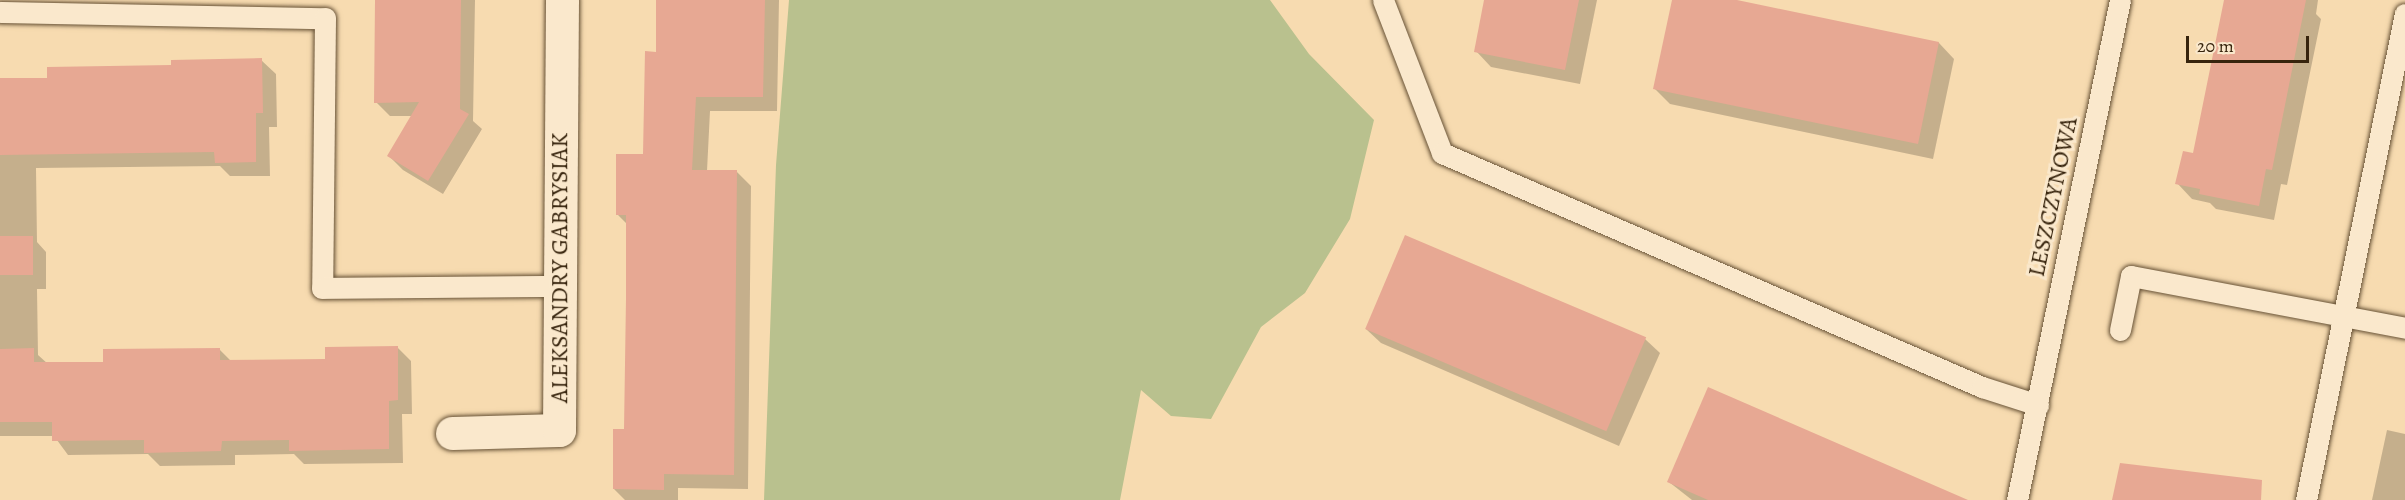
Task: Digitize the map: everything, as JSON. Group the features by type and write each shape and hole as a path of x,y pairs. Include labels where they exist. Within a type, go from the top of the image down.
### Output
{"street":[{"name":"ALEKSANDRY GABRYSIAK","path":"452,432 559,430 562,0"}],"lane":[{"path":"1383,0 1442,153 1982,387 2038,405"},
{"name":"LESZCZYNOWA","path":"2017,500 2120,0"},
{"path":"0,12 325,18 322,288 560,286"},
{"path":"2306,500 2405,14"},
{"path":"2120,330 2131,276 2405,328"}],"green space":[{"path":"789,0 1270,0 1309,54 1374,120 1350,219 1305,293 1261,327 1211,419 1171,416 1141,390 1120,500 764,500 776,165"}],"building":[{"path":"375,0 461,0 460,109 469,114 428,181 387,156 419,102 374,103"},
{"path":"656,0 765,0 763,97 696,97 692,170 737,170 734,475 664,474 664,490 613,489 613,429 624,429 626,298 626,215 616,215 616,154 643,154 645,51 656,52"},
{"path":"1484,0 1579,0 1565,70 1474,52"},
{"path":"1672,0 1737,0 1939,42 1918,144 1653,89"},
{"path":"2224,0 2306,0 2272,170 2266,169 2259,206 2199,194 2200,189 2175,184 2183,151 2193,153"},
{"path":"262,58 263,113 256,113 256,162 215,163 214,152 0,155 0,78 47,78 47,67 171,65 171,60"},
{"path":"1405,235 1646,337 1606,431 1365,329"},
{"path":"0,236 33,236 33,275 0,275"},
{"path":"398,346 398,400 389,401 389,449 289,451 289,440 222,441 221,451 144,453 144,440 52,441 52,422 0,422 0,349 34,348 34,362 103,362 103,349 220,348 220,360 325,359 325,347"},
{"path":"1708,387 1968,500 1708,500 1667,482"},
{"path":"2120,463 2262,480 2261,500 2112,500"}]}
